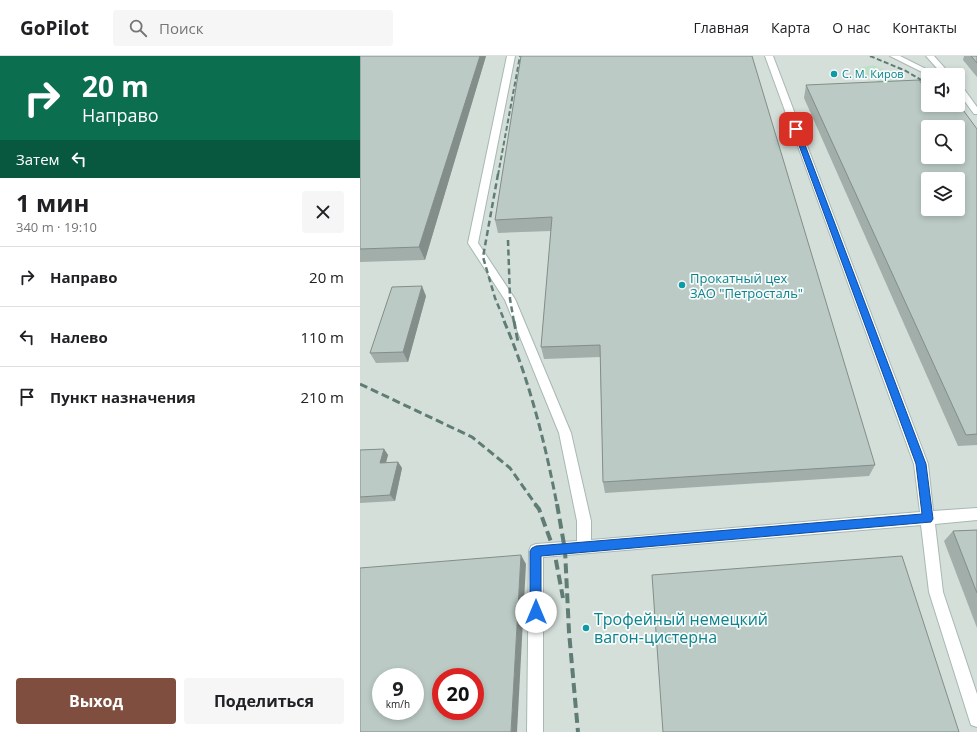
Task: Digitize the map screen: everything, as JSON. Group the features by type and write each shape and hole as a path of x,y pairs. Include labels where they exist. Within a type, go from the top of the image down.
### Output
{"lane":[{"path":"511,56 473,243 510,299 565,433 584,522 584,548"},
{"path":"769,56 921,464 936,592 977,718"},
{"path":"894,56 921,69"},
{"path":"930,56 941,68"},
{"path":"965,96 977,112"},
{"path":"536,732 536,551 977,514"}],"shaded area":[{"path":"360,56 977,56 977,732 360,732"}],"green space":[{"path":"873,65 898,75 908,88 884,91 874,76 859,76 854,69"}],"building":[{"path":"360,56 480,56 419,247 360,249"},
{"name":"Прокатный цех ЗАО \"Петросталь\"","path":"521,56 752,56 875,465 603,482 600,345 541,347 552,217 495,220"},
{"path":"971,56 977,56 977,63"},
{"path":"919,80 921,83 921,112 965,112 977,129 977,434 966,435 806,85"},
{"path":"422,286 403,352 370,353 392,287"},
{"path":"384,449 380,463 398,462 390,495 360,497 360,450"},
{"path":"977,530 977,593 953,531"},
{"path":"521,555 511,732 360,732 360,568"},
{"path":"902,556 959,732 663,732 652,575"}],"railway":[{"path":"498,175 520,56"},
{"path":"870,56 906,71 921,80"},
{"path":"498,174 483,257 495,298 505,322"},
{"path":"508,240 510,299 514,322"},
{"path":"504,321 529,388 547,458 557,505"},
{"path":"514,321 518,342"},
{"path":"360,384 472,437 510,468 536,505"},
{"path":"535,504 539,509 554,550 563,598"},
{"path":"557,504 565,550 569,632 578,732"}],"place":[{"name":"С. М. Киров","path":"834,74"},
{"name":"Прокатный цех ЗАО \"Петросталь\"","path":"682,285"},
{"name":"Трофейный немецкий вагон-цистерна","path":"586,628"}],"route":[{"path":"536,612 536,551 565,550 928,519 921,464 796,129"}]}
